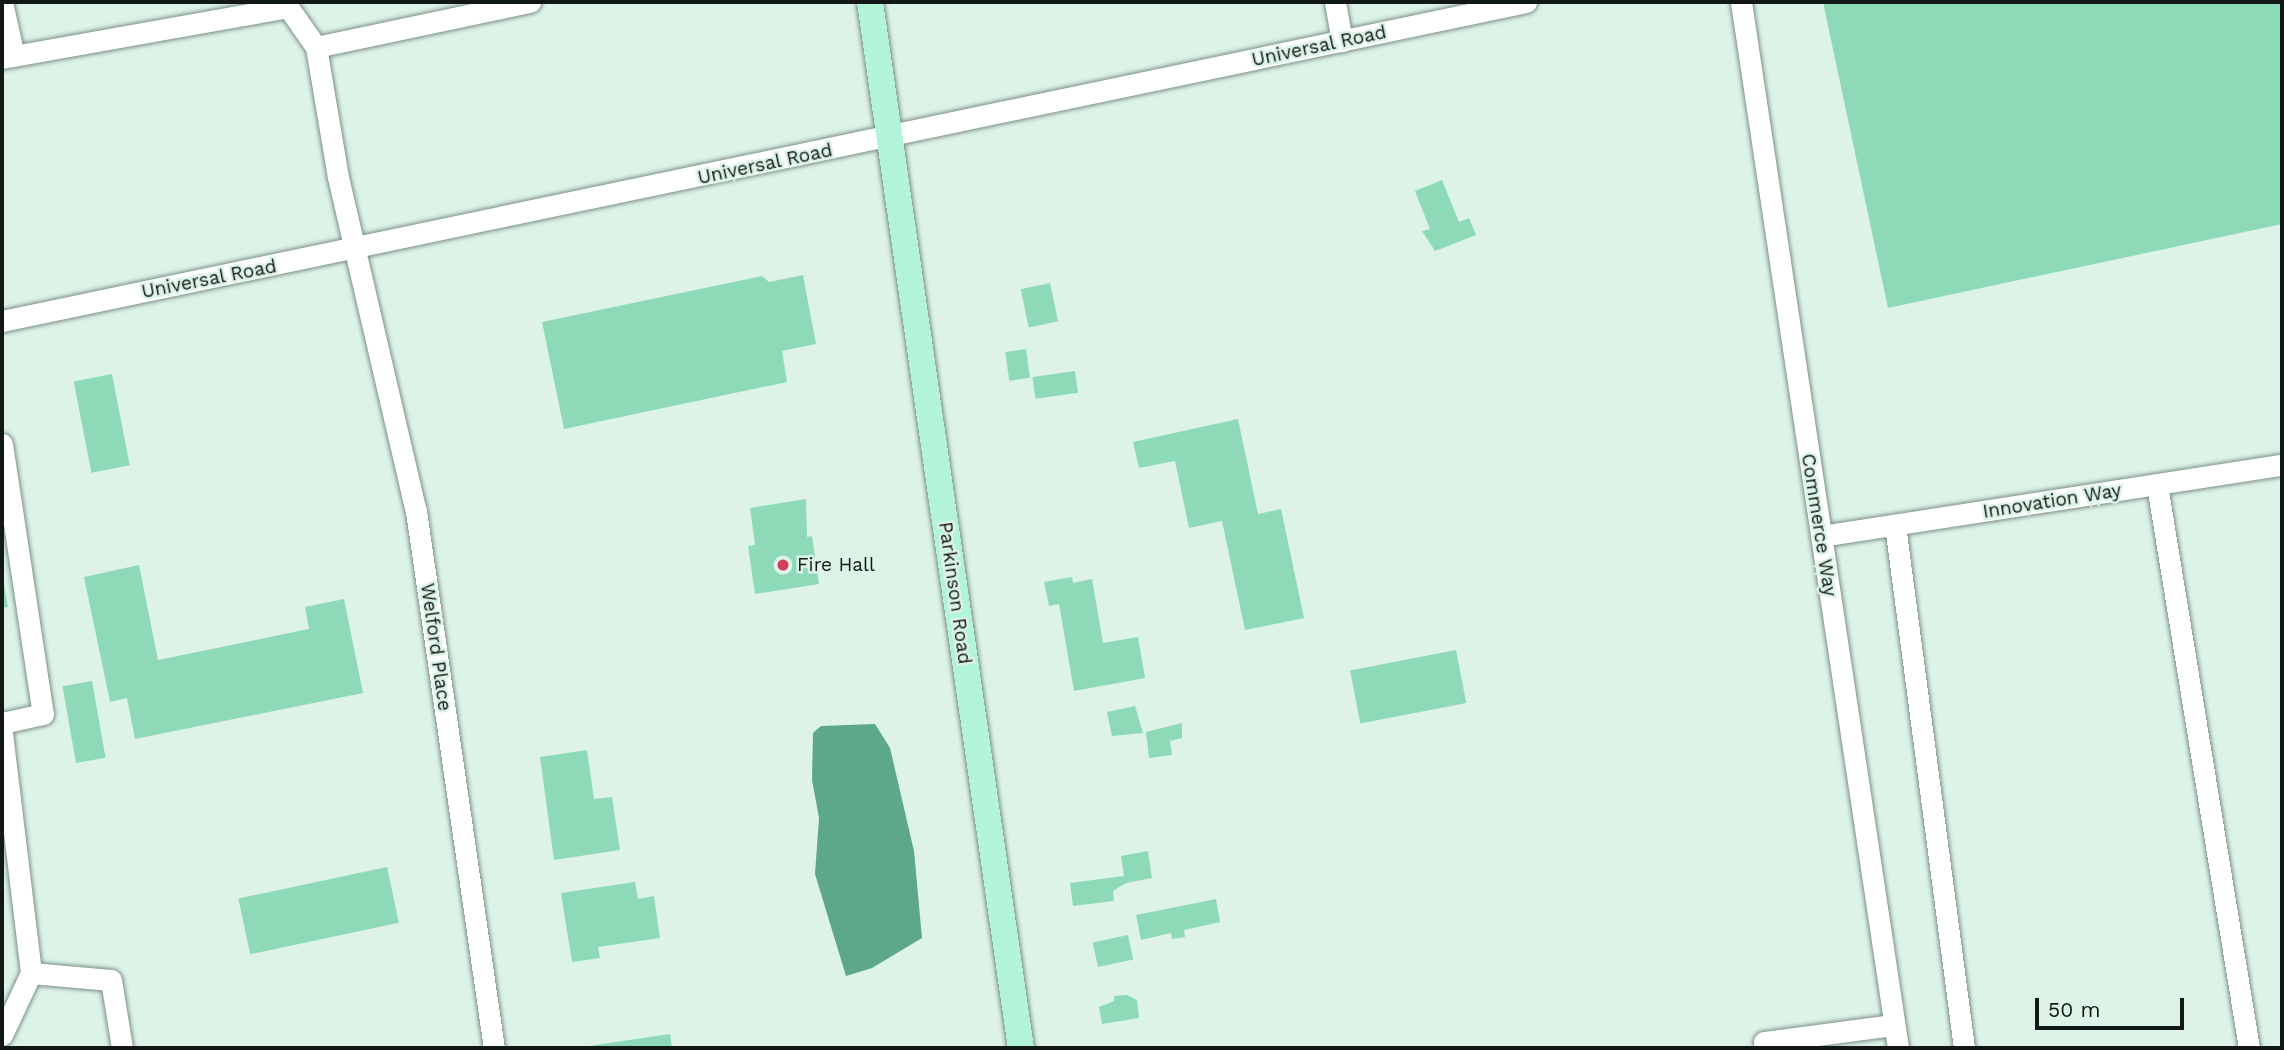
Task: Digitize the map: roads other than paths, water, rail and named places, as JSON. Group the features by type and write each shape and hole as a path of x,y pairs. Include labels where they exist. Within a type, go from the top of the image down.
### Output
{"main road":[{"name":"Parkinson Road","path":"870,2 1021,1048"}],"street":[{"path":"2,2 8,57 287,5 316,47 530,2"},
{"path":"1335,2 1342,41"},
{"name":"Universal Road","path":"2,321 889,138 1526,2"},
{"name":"Commerce Way","path":"1741,2 1898,1048"},
{"name":"Welford Place","path":"316,47 338,177 357,249 416,511 494,1048"},
{"path":"2,444 43,714 2,723"},
{"name":"Innovation Way","path":"1821,536 2282,466"},
{"path":"2157,485 2249,1048"},
{"path":"1895,525 1964,1048"},
{"path":"2,733 31,973 2,1035"},
{"path":"31,973 111,980 122,1048"},
{"path":"1765,1048 1764,1042 1894,1025"}],"place":[{"name":"Fire Hall","path":"783,565"}]}
